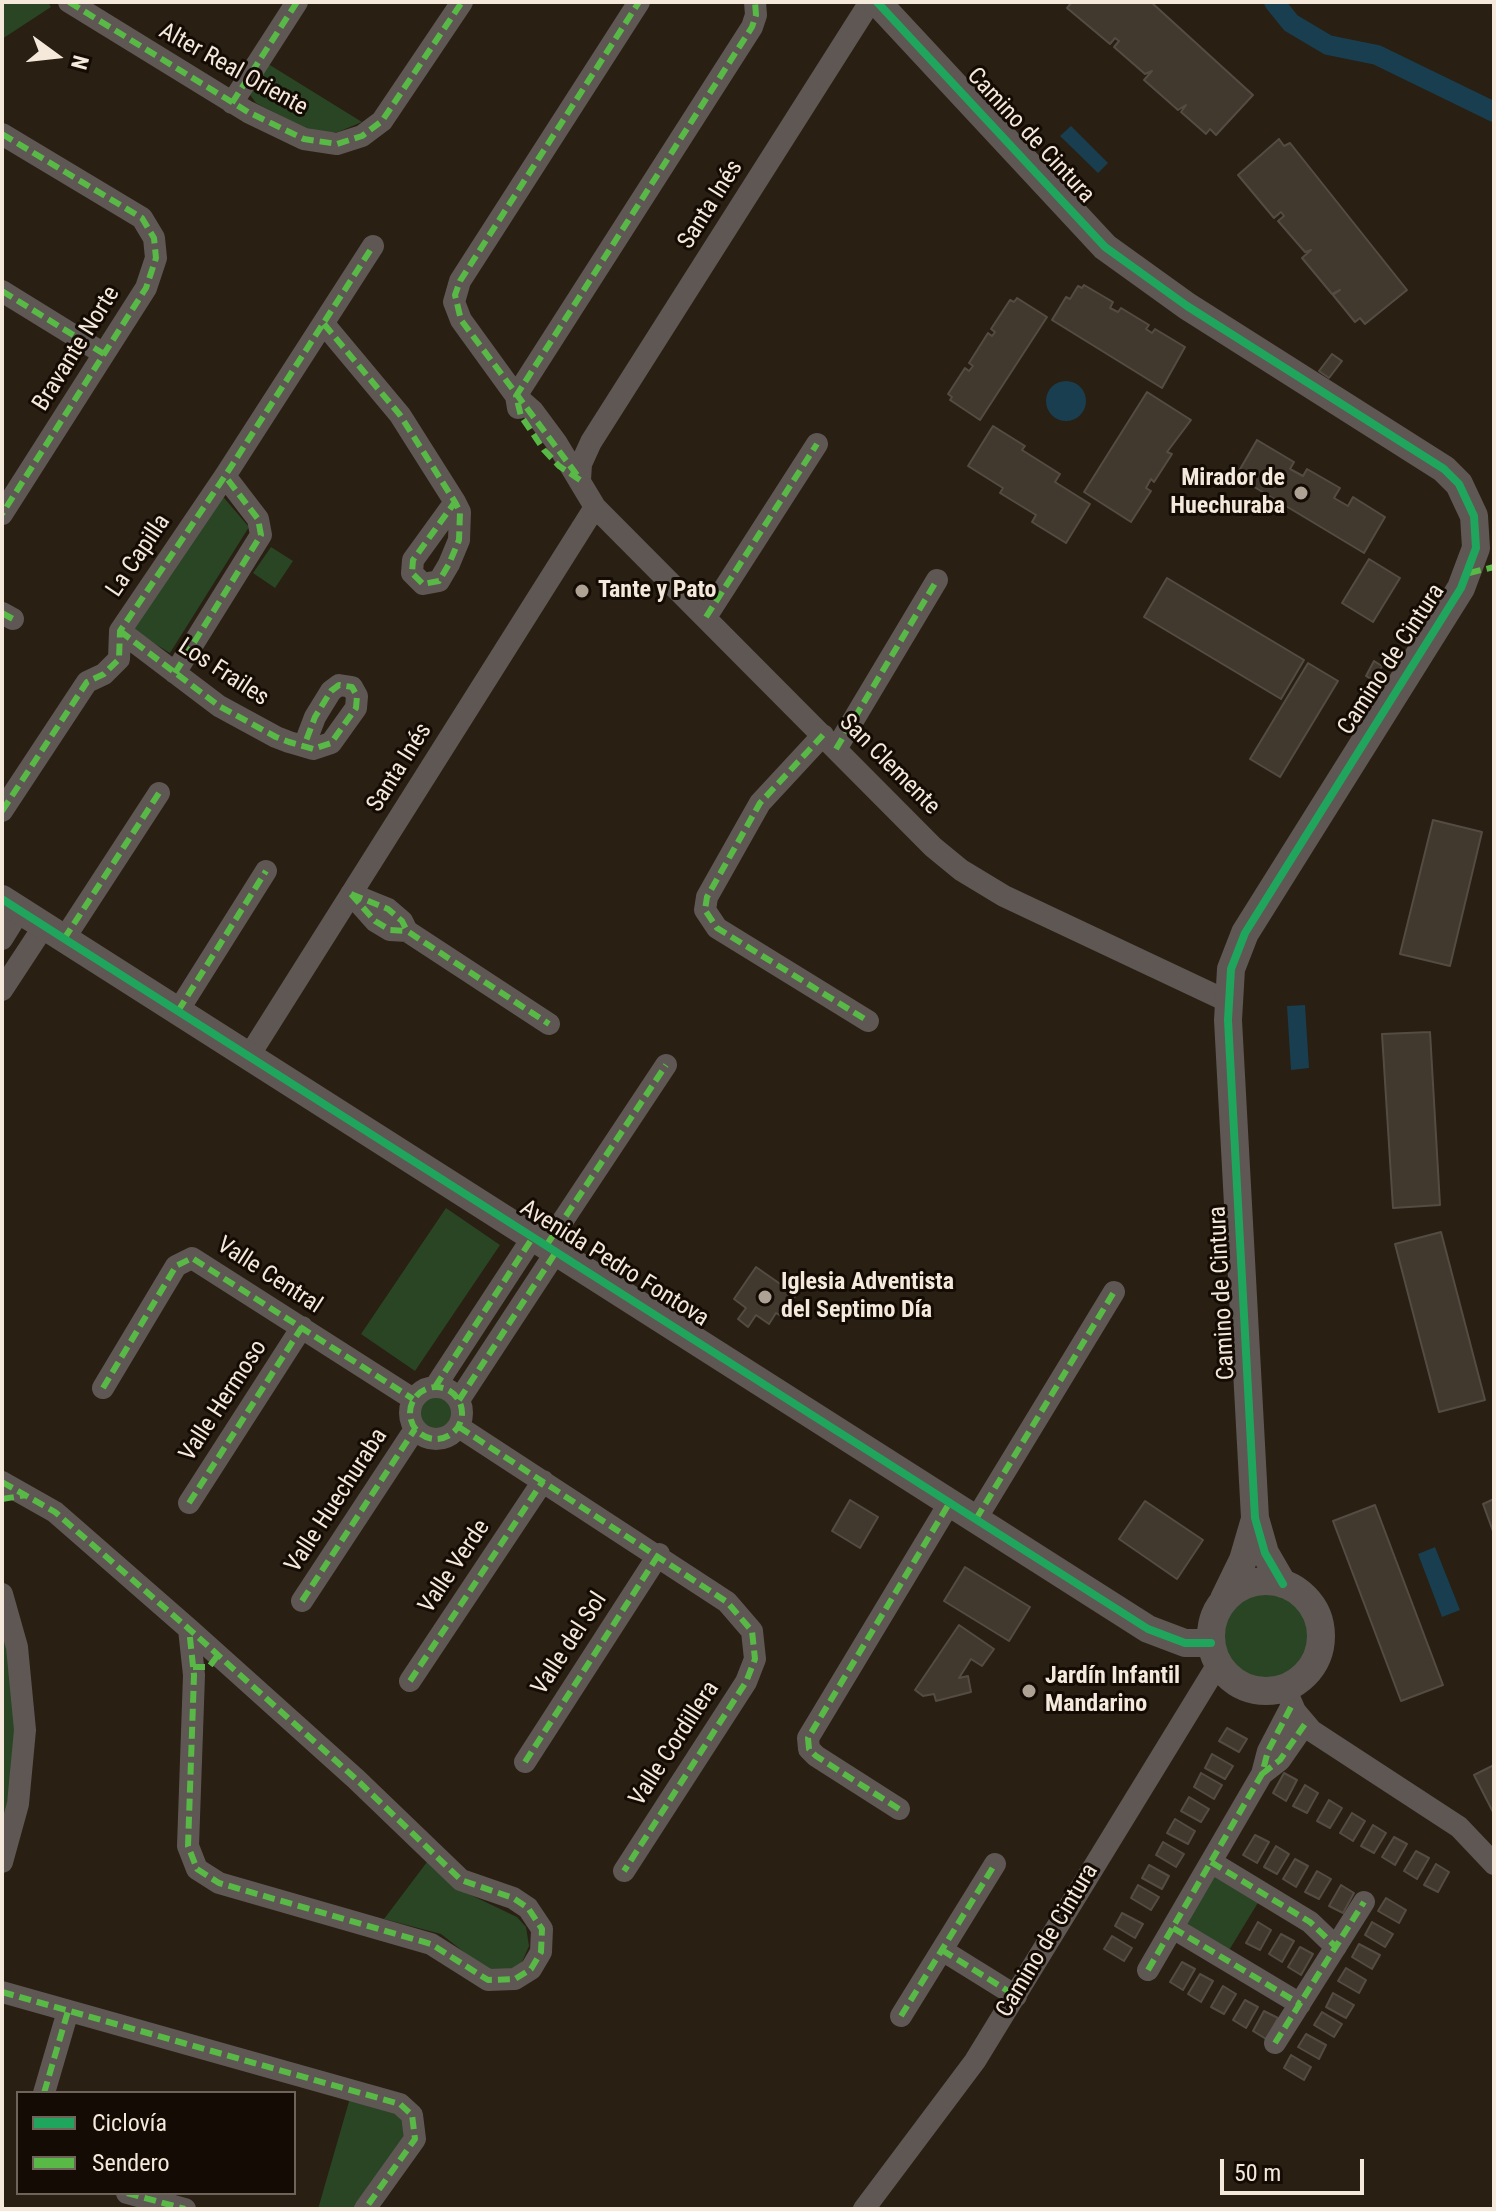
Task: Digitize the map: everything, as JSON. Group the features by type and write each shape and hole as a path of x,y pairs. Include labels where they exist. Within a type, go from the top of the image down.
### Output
{"street":[{"name":"Alter Real Oriente","path":"69,2 232,103 304,139 337,144 362,136 382,121 462,2"},
{"path":"232,103 297,2"},
{"path":"580,480 559,466 544,450 521,416 516,396 456,312 457,287 639,2"},
{"path":"516,396 752,27 756,15 755,2"},
{"name":"Santa Inés","path":"580,480 581,464 591,442 870,2"},
{"name":"Camino de Cintura","path":"877,2 1105,247 1187,306 1444,469 1459,484 1474,516 1476,548 1461,588 1245,933 1231,969 1227,1001 1255,1518 1265,1553 1283,1584"},
{"name":"Bravante Norte","path":"2,134 142,218 151,230 156,247 151,279 2,514"},
{"name":"La Capilla","path":"2,811 87,682 104,674 119,659 120,631 225,476 373,246"},
{"path":"2,291 104,354"},
{"path":"324,324 400,415 455,502"},
{"path":"706,617 817,444"},
{"path":"175,673 261,535 258,519 225,476"},
{"name":"San Clemente","path":"580,480 595,507 933,847 982,884 1227,1001"},
{"name":"Santa Inés","path":"249,1056 595,507"},
{"path":"868,1021 717,928 705,910 707,897 760,803 829,742 937,580"},
{"name":"Los Frailes","path":"120,631 237,717 304,746"},
{"path":"2,990 12,955 54,932 159,793"},
{"path":"178,1011 266,871"},
{"path":"351,894 375,921 390,930 407,931 549,1024"},
{"path":"2,939 11,905"},
{"name":"Avenida Pedro Fontova","path":"11,905 1160,1635 1214,1654"},
{"path":"435,1387 545,1245 666,1065"},
{"path":"459,1400 545,1245"},
{"name":"Valle Central","path":"103,1388 176,1266 186,1258 198,1260 413,1399"},
{"path":"976,1519 1114,1292"},
{"name":"Valle Hermoso","path":"189,1503 302,1327"},
{"path":"435,1387 449,1390 459,1400 462,1414 459,1427 448,1437 434,1440 415,1429 409,1415 413,1399 420,1392 435,1387"},
{"path":"459,1427 659,1554"},
{"name":"Valle Huechuraba","path":"302,1601 415,1429"},
{"name":"Valle Verde","path":"410,1681 543,1481"},
{"path":"2,1482 55,1512 189,1629 218,1655 461,1880 513,1898 528,1908 542,1929 542,1940 531,1969 515,1979 488,1980 431,1944 203,1875 192,1862 188,1846 193,1667 189,1629"},
{"path":"2,1499 27,1495"},
{"path":"899,1809 816,1756 809,1749 808,1738 950,1502"},
{"name":"Camino de Cintura","path":"1224,1600 1243,1560 1255,1518"},
{"name":"Valle Cordillera","path":"624,1871 746,1682 755,1659 754,1640 747,1622 735,1608 659,1554"},
{"name":"Valle del Sol","path":"525,1762 659,1554"},
{"path":"1148,1970 1262,1774 1289,1696 1311,1668 1321,1639 1318,1619 1308,1601 1283,1584 1258,1582 1233,1591 1213,1620 1214,1654 1227,1676 1252,1690 1289,1696"},
{"path":"2,1594 17,1647 25,1730 18,1804 2,1862"},
{"name":"Camino de Cintura","path":"864,2209 927,2128 1016,1996 1214,1654"},
{"path":"193,1667 209,1667 218,1655"},
{"path":"1289,1696 1305,1724 1322,1740 1459,1827 1494,1864"},
{"path":"1262,1774 1280,1760 1305,1724"},
{"path":"1211,1862 1310,1922 1336,1947"},
{"path":"901,2016 995,1864"},
{"path":"1275,2043 1364,1902"},
{"path":"1173,1928 1300,2004"},
{"path":"942,1950 1016,1996"},
{"path":"3,1991 400,2104 412,2115 415,2139 365,2209"},
{"path":"45,2091 68,2011"},
{"path":"134,2195 185,2209"}],"green space":[{"path":"2,2 48,2 51,7 2,39"},
{"path":"265,62 362,122 338,132 312,132 256,103 248,92"},
{"path":"219,492 249,527 170,653 132,630"},
{"path":"271,547 293,561 275,588 253,573"},
{"path":"446,1208 500,1245 415,1371 361,1334"},
{"path":"435,1395 448,1401 454,1414 448,1427 435,1433 422,1427 416,1414 422,1401"},
{"path":"1257,1590 1275,1590 1292,1597 1305,1610 1312,1636 1305,1662 1292,1675 1275,1682 1257,1682 1240,1675 1227,1662 1220,1645 1220,1627 1227,1610 1240,1597"},
{"path":"2,1628 10,1664 18,1737 2,1836"},
{"path":"427,1862 454,1887 517,1917 526,1927 529,1946 522,1962 509,1974 488,1971 441,1934 384,1919"},
{"path":"1213,1874 1259,1901 1228,1952 1184,1923"},
{"path":"350,2098 396,2111 410,2128 355,2209 318,2209"}],"water":[{"path":"1071,126 1108,163 1098,173 1060,136"},
{"path":"1066,381 1080,387 1086,401 1080,415 1066,421 1052,415 1046,401 1052,387"},
{"path":"1305,1005 1309,1068 1291,1070 1287,1006"},
{"path":"1435,1547 1460,1610 1442,1617 1418,1554"}],"building":[{"path":"1072,2 1151,2 1253,95 1216,135 1210,129 1206,134 1181,112 1186,105 1178,110 1144,80 1152,71 1145,74 1114,47 1119,41 1115,38 1110,44 1067,8"},
{"path":"1279,139 1284,146 1290,143 1407,290 1365,324 1360,318 1355,322 1333,295 1340,290 1332,294 1302,258 1311,250 1305,252 1278,221 1284,216 1281,212 1274,218 1238,175"},
{"path":"1084,285 1113,302 1110,308 1118,312 1121,308 1149,325 1146,329 1152,333 1155,329 1185,347 1162,388 1052,320 1066,297 1070,299 1078,286 1082,288"},
{"path":"1017,298 1047,317 980,420 950,400 952,397 948,394 965,368 969,371 973,366 969,363 988,333 992,336 995,332 991,329 1010,300 1014,302"},
{"path":"1332,354 1342,361 1329,378 1319,371"},
{"path":"1147,392 1191,420 1167,452 1172,454 1154,482 1151,479 1146,488 1151,491 1131,522 1084,492"},
{"path":"993,426 1025,446 1022,450 1060,474 1055,482 1090,504 1066,543 1032,522 1036,515 1000,493 1003,488 968,466"},
{"name":"Mirador de Huechuraba","path":"1257,440 1294,462 1290,469 1303,476 1307,469 1340,488 1334,498 1348,506 1353,497 1385,517 1364,553 1236,476"},
{"path":"1369,559 1400,578 1373,622 1342,603"},
{"path":"1167,578 1304,660 1281,699 1144,617"},
{"path":"1374,661 1382,666 1374,681 1366,676"},
{"path":"1308,663 1338,681 1280,777 1250,759"},
{"path":"1433,820 1482,832 1450,966 1400,954"},
{"path":"1430,1032 1440,1205 1393,1208 1382,1034"},
{"path":"1441,1232 1485,1400 1439,1412 1395,1244"},
{"name":"Iglesia Adventista del Septimo Día","path":"756,1267 796,1295 781,1316 776,1313 769,1324 756,1315 748,1327 738,1319 746,1308 734,1299"},
{"path":"1494,1499 1494,1534 1483,1504"},
{"path":"850,1500 878,1517 860,1548 832,1531"},
{"path":"1145,1501 1203,1540 1177,1579 1119,1539"},
{"path":"1375,1505 1443,1685 1401,1701 1333,1521"},
{"path":"965,1567 1030,1607 1009,1641 944,1601"},
{"path":"959,1625 994,1649 982,1666 971,1659 959,1678 968,1676 971,1692 936,1701 934,1694 923,1696 915,1690"},
{"path":"1227,1728 1247,1739 1239,1752 1219,1741"},
{"path":"1212,1754 1233,1766 1225,1779 1205,1768"},
{"path":"1494,1765 1494,1814 1474,1775"},
{"path":"1201,1773 1222,1785 1214,1799 1194,1787"},
{"path":"1284,1773 1297,1780 1286,1801 1273,1793"},
{"path":"1305,1785 1318,1793 1307,1813 1293,1806"},
{"path":"1189,1797 1209,1809 1201,1822 1181,1811"},
{"path":"1329,1800 1342,1808 1330,1828 1317,1821"},
{"path":"1352,1813 1365,1821 1353,1841 1340,1833"},
{"path":"1175,1819 1195,1831 1188,1844 1167,1833"},
{"path":"1373,1825 1386,1833 1374,1853 1361,1846"},
{"path":"1255,1835 1269,1842 1257,1863 1243,1855"},
{"path":"1394,1837 1407,1844 1395,1865 1382,1857"},
{"path":"1163,1842 1184,1854 1176,1867 1156,1855"},
{"path":"1276,1846 1289,1854 1277,1874 1264,1867"},
{"path":"1416,1851 1429,1858 1417,1879 1404,1871"},
{"path":"1295,1859 1308,1866 1296,1887 1283,1879"},
{"path":"1436,1864 1449,1872 1438,1892 1424,1885"},
{"path":"1149,1865 1169,1876 1162,1889 1142,1878"},
{"path":"1317,1871 1331,1879 1319,1899 1305,1892"},
{"path":"1138,1885 1159,1897 1151,1910 1131,1898"},
{"path":"1341,1885 1354,1893 1343,1913 1329,1906"},
{"path":"1386,1898 1406,1910 1399,1923 1378,1911"},
{"path":"1122,1913 1143,1924 1135,1938 1115,1926"},
{"path":"1258,1922 1271,1930 1260,1950 1246,1943"},
{"path":"1372,1922 1393,1934 1385,1947 1365,1935"},
{"path":"1281,1934 1294,1941 1282,1962 1269,1954"},
{"path":"1112,1936 1132,1948 1124,1961 1104,1949"},
{"path":"1359,1944 1380,1955 1372,1969 1352,1957"},
{"path":"1300,1947 1313,1954 1301,1975 1288,1967"},
{"path":"1182,1962 1195,1969 1183,1990 1170,1982"},
{"path":"1346,1968 1366,1980 1359,1993 1338,1981"},
{"path":"1200,1974 1213,1981 1201,2002 1188,1994"},
{"path":"1223,1986 1236,1994 1224,2014 1211,2007"},
{"path":"1333,1993 1354,2005 1346,2018 1326,2007"},
{"path":"1245,2000 1258,2007 1246,2028 1233,2020"},
{"path":"1264,2011 1278,2018 1266,2039 1253,2031"},
{"path":"1322,2012 1342,2024 1334,2037 1314,2025"},
{"path":"1306,2034 1326,2045 1319,2059 1298,2047"},
{"path":"1291,2055 1311,2067 1304,2080 1284,2068"}],"waterway":[{"path":"1274,2 1291,23 1328,45 1377,55 1494,112"}],"marked path":[{"path":"69,2 248,112 304,139 337,144 362,136 382,121 462,2"},
{"path":"232,103 297,2"},
{"path":"577,475 461,320 455,295 460,281 639,2"},
{"path":"580,480 559,466 544,450 521,416 516,396 752,27 756,15 755,2"},
{"path":"2,134 142,218 154,238 156,258 146,288 2,514"},
{"path":"2,811 87,682 104,674 119,659 120,631 225,476 373,246"},
{"path":"2,291 104,354"},
{"path":"324,324 400,415 455,502 460,512 459,540 449,564 439,581 423,584 412,573 413,560 455,502"},
{"path":"706,617 817,444"},
{"path":"175,673 261,535 258,519 225,476"},
{"path":"1469,573 1494,567"},
{"path":"836,749 937,580"},
{"path":"2,613 13,619"},
{"path":"120,631 219,706 276,737 313,749 331,743 356,708 357,696 352,687 339,685 331,691 315,717 304,746"},
{"path":"823,735 760,803 707,897 705,910 717,928 868,1021"},
{"path":"64,939 159,793"},
{"path":"178,1011 266,871"},
{"path":"351,894 388,909 402,921 407,931 549,1024"},
{"path":"351,894 375,921 390,930 407,931"},
{"path":"546,1246 666,1065"},
{"path":"435,1387 533,1237"},
{"path":"459,1400 556,1252"},
{"path":"103,1388 176,1266 192,1258 413,1399"},
{"path":"976,1519 1114,1292"},
{"path":"189,1503 302,1327"},
{"path":"436,1387 455,1394 462,1413 455,1432 436,1439 417,1432 410,1413 417,1394 436,1387"},
{"path":"459,1427 727,1602 752,1631 755,1659 746,1682 624,1871"},
{"path":"302,1601 415,1429"},
{"path":"410,1681 543,1481"},
{"path":"2,1482 55,1512 189,1629 356,1779 461,1880 513,1898 528,1908 542,1929 541,1952 531,1969 515,1979 488,1980 431,1944 219,1883 197,1869 188,1846 194,1675 189,1629"},
{"path":"2,1499 27,1495"},
{"path":"899,1809 816,1756 809,1749 808,1738 950,1502"},
{"path":"525,1762 659,1554"},
{"path":"193,1667 209,1667 218,1655"},
{"path":"1148,1970 1262,1774 1268,1751 1292,1705"},
{"path":"1262,1774 1280,1760 1305,1724"},
{"path":"1211,1862 1310,1922 1336,1947"},
{"path":"901,2016 995,1864"},
{"path":"1275,2043 1364,1902"},
{"path":"1173,1928 1300,2004"},
{"path":"942,1950 1016,1996"},
{"path":"2,1992 400,2104 412,2115 415,2139 365,2209"},
{"path":"45,2091 68,2011"},
{"path":"134,2195 185,2209"}],"cycle path":[{"path":"877,2 1105,247 1187,306 1444,469 1459,484 1474,516 1476,548 1461,588 1245,933 1231,969 1228,1020 1255,1518 1265,1553 1283,1584"},
{"path":"2,899 1148,1629 1185,1643 1211,1643"}],"place":[{"name":"Mirador de Huechuraba","path":"1301,493"},
{"name":"Tante y Pato","path":"582,591"},
{"name":"Iglesia Adventista del Septimo Día","path":"765,1297"},
{"name":"Jardín Infantil Mandarino","path":"1029,1691"}]}
